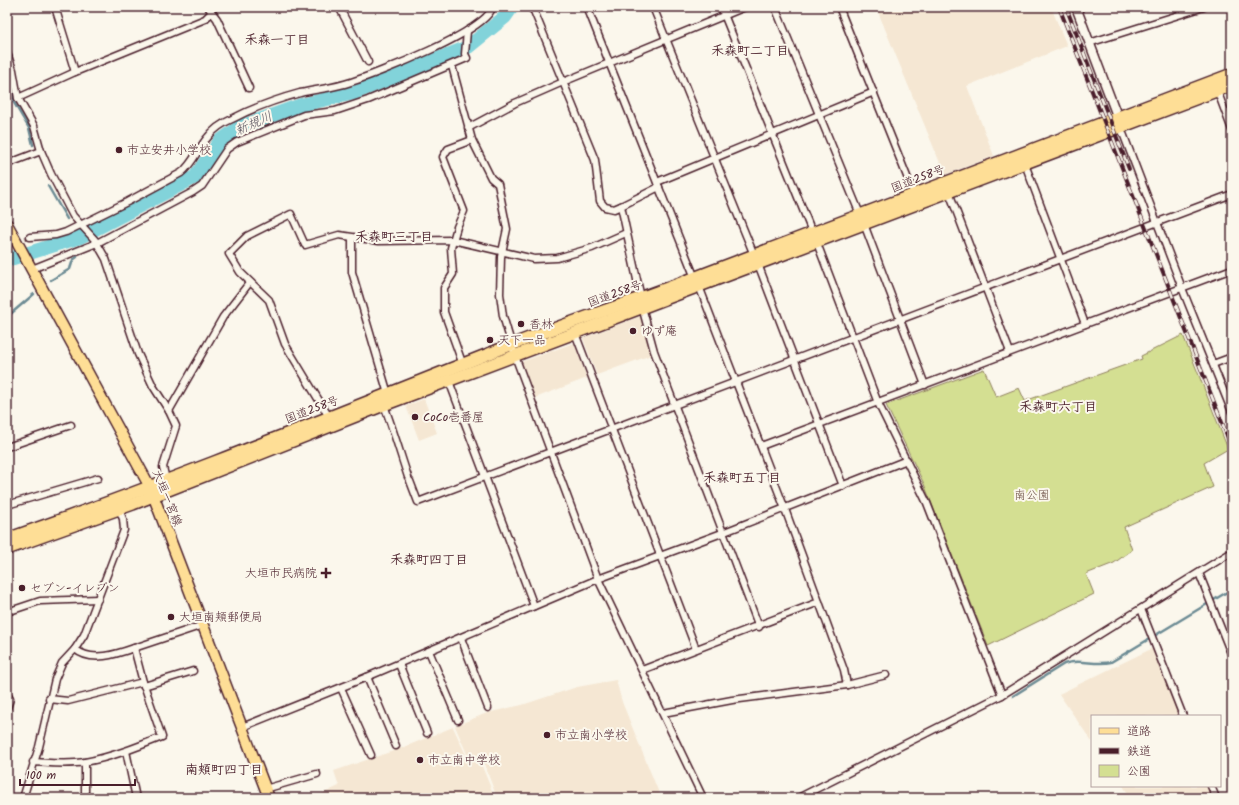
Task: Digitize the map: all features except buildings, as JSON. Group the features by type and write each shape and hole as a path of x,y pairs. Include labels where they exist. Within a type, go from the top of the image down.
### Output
{"highway":[{"name":"国道258号","path":"756,259 817,243 914,194 1021,154 1118,115 1232,74"},
{"name":"国道258号","path":"7,539 152,492 384,406 449,381 513,351 756,259 812,232 862,219 949,192 1232,85"},
{"name":"国道258号","path":"7,549 119,510 152,492 166,480 463,365 575,333 641,303"}],"main road":[{"name":"大垣一宮線","path":"7,224 152,492 267,794"}],"street":[{"path":"55,7 75,72"},
{"path":"208,7 217,19 249,88"},
{"path":"339,7 368,62"},
{"path":"30,236 56,235 82,226 181,173 187,168 208,137 219,126 232,118 300,94 350,83 422,54 467,32 484,19 493,7"},
{"path":"529,7 534,11 595,160 600,201 605,207 614,209 658,184 715,158 874,92"},
{"path":"587,7 761,446 844,670 847,685"},
{"path":"653,7 756,259 843,486"},
{"path":"721,7 812,232"},
{"path":"468,128 515,103 563,82 745,7"},
{"path":"775,7 862,219 925,385"},
{"path":"839,7 914,194"},
{"path":"1076,7 1182,288 1232,412"},
{"path":"1089,43 1204,7"},
{"path":"18,98 75,72 205,19 211,13"},
{"path":"31,267 96,241 202,186 227,149 237,142 304,115 335,111 368,100 452,66 467,58 465,54 467,32"},
{"path":"7,53 13,70 18,98 34,126 41,151 63,199 73,216 96,241 111,274 138,354 153,386 169,411 176,426 163,466 166,480"},
{"path":"452,66 472,140 491,178 498,184 507,229 502,251 500,294 503,316 513,351 598,579 703,798"},
{"path":"1217,90 1232,130"},
{"path":"463,365 444,312 444,288 453,274 451,248 464,210 442,157 448,149 472,140"},
{"path":"7,164 41,151"},
{"path":"1025,164 1085,324"},
{"path":"949,192 1010,352"},
{"path":"384,406 397,440 397,447 418,502 794,358 1232,194"},
{"path":"620,206 641,303 654,351 759,627"},
{"path":"329,417 285,344 269,300 240,272 229,254 248,236 291,214 305,245 339,235 352,238 393,242 454,240 534,259 557,258 592,248 626,233"},
{"path":"352,238 352,272 388,394"},
{"path":"817,243 878,403 888,426 907,460 951,562 1002,695"},
{"path":"761,446 1232,268"},
{"path":"169,411 223,317 250,282"},
{"path":"575,333 696,649"},
{"path":"1213,364 1232,357"},
{"path":"449,381 534,606"},
{"path":"7,447 71,425"},
{"path":"242,727 399,664 598,579 722,533 907,460"},
{"path":"7,505 98,478"},
{"path":"23,798 33,762 39,747 49,699 62,663 75,649 84,635 124,530 123,519 119,510"},
{"path":"798,798 1002,695 1232,552"},
{"path":"1199,573 1232,656"},
{"path":"7,612 40,601 98,599"},
{"path":"642,670 759,627 819,602"},
{"path":"1141,609 1183,715"},
{"path":"75,649 91,657 118,654 203,625"},
{"path":"461,638 488,708"},
{"path":"33,762 55,764 85,762 126,751 162,737 143,684 134,648"},
{"path":"429,651 458,720"},
{"path":"399,664 427,733"},
{"path":"49,699 68,701 193,671"},
{"path":"663,714 732,700 847,685 886,674"},
{"path":"367,677 396,746"},
{"path":"341,688 371,755"},
{"path":"7,694 10,699 7,708"},
{"path":"126,751 136,798"},
{"path":"85,762 85,798"},
{"path":"267,794 317,774"},
{"path":"1211,787 1216,798"}],"shaded area":[{"path":"876,7 1051,7 1067,46 967,86 994,156 945,175"},
{"path":"641,316 651,355 597,375 583,338"},
{"path":"574,343 587,378 535,398 521,362"},
{"path":"424,399 437,433 419,440 406,406"},
{"path":"1153,648 1180,715 1091,715 1091,741 1059,694"},
{"name":"市立南小学校","path":"616,680 622,702 661,798 497,798 483,761 467,754 455,726 487,713 522,705 577,687"},
{"name":"市立南中学校","path":"453,727 466,755 481,764 495,798 313,798 339,786 334,771 402,748"},
{"path":"1124,787 1208,787 1212,798 1131,798"}],"green space":[{"name":"南公園","path":"1183,335 1228,449 1204,463 1213,487 1124,527 1132,550 1114,563 1086,574 1094,594 988,646 924,484 886,405 984,369 996,397 1019,388 1025,401 1142,359 1141,356"}],"waterway":[{"name":"新規川","path":"7,260 80,237 195,177 220,141 240,127 301,105 354,93 468,47 505,17 512,7"},
{"path":"7,68 13,101 29,128 33,145"},
{"path":"48,186 67,219"},
{"path":"51,280 70,269 73,260 77,257"},
{"path":"7,317 34,294"},
{"path":"1013,696 1064,664 1070,662 1111,662 1232,589"}],"tunnel":[{"path":"7,242 30,237"}],"railway":[{"path":"1059,7 1232,448"},
{"path":"1066,7 1129,169"}],"place":[{"name":"市立安井小学校","path":"119,150"},
{"name":"香林","path":"521,324"},
{"name":"ゆず庵","path":"633,331"},
{"name":"天下一品","path":"490,340"},
{"name":"CoCo壱番屋","path":"415,417"},
{"name":"大垣市民病院","path":"326,573"},
{"name":"セブン-イレブン","path":"22,588"},
{"name":"大垣南頬郵便局","path":"171,617"},
{"name":"市立南小学校","path":"547,735"},
{"name":"市立南中学校","path":"420,760"}],"district":[{"name":"禾森一丁目","path":"277,40"},
{"name":"禾森町二丁目","path":"750,51"},
{"name":"禾森町三丁目","path":"394,237"},
{"name":"禾森町六丁目","path":"1058,407"},
{"name":"禾森町五丁目","path":"742,478"},
{"name":"禾森町四丁目","path":"429,560"},
{"name":"南頬町四丁目","path":"224,770"}]}
